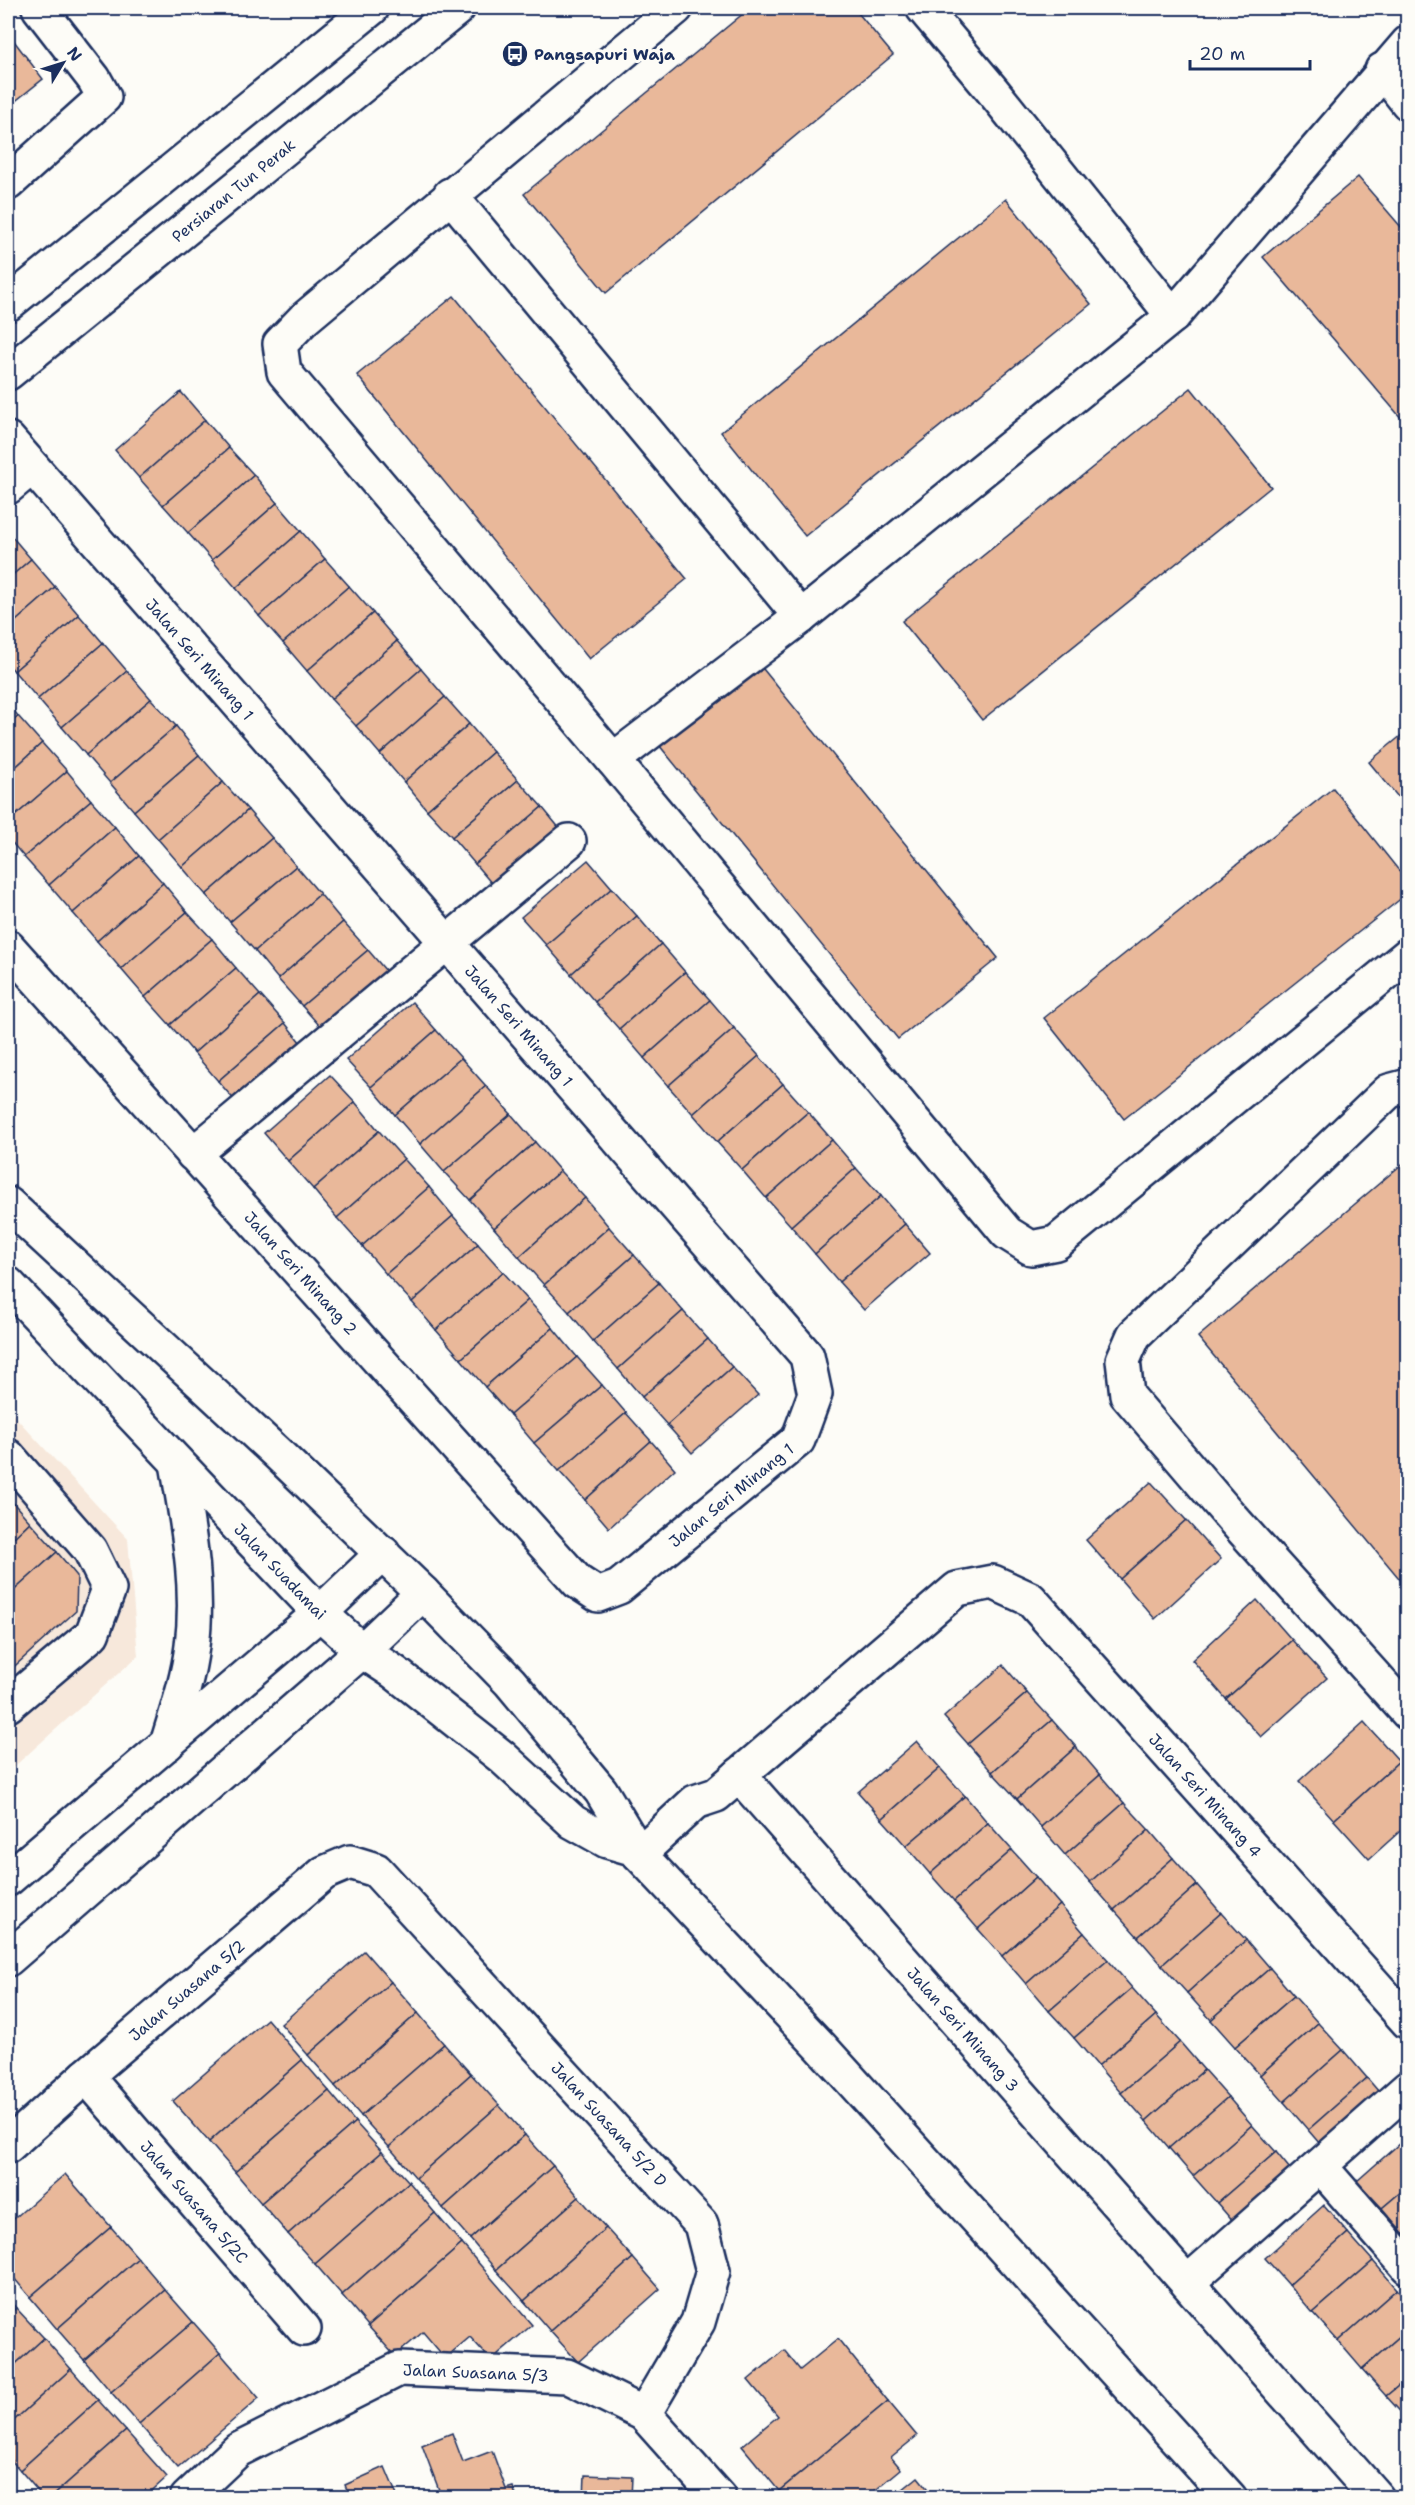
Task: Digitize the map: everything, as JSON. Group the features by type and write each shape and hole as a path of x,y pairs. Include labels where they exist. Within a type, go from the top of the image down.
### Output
{"street":[{"path":"8,183 104,97 94,79 39,8"},
{"path":"8,303 372,8"},
{"name":"Persiaran Tun Perak","path":"8,373 458,8"},
{"path":"676,8 304,319 280,344 284,372 613,760 1007,1233 1031,1248 1056,1243 1407,955"},
{"path":"923,8 992,90 1173,316"},
{"path":"613,760 801,617 1173,316 1407,43"},
{"path":"1382,70 1407,103"},
{"path":"450,195 801,617"},
{"name":"Jalan Seri Minang 1","path":"8,439 20,477 447,943 807,1356 815,1394 798,1440 619,1587 598,1595"},
{"path":"193,1154 569,841"},
{"name":"Jalan Seri Minang 2","path":"8,946 578,1582 598,1595"},
{"path":"1407,1086 1389,1091 1134,1335 1123,1360 1127,1395 1232,1518 1407,1713"},
{"path":"8,1204 383,1553 510,1682 601,1791 642,1858 821,2047 1230,2498"},
{"name":"Jalan Suadamai","path":"8,1284 320,1613 8,1879"},
{"path":"8,1456 90,1550 109,1589 92,1634 8,1705"},
{"path":"167,1744 186,1681 192,1645 195,1603 190,1537 177,1463"},
{"path":"383,1553 320,1613 362,1651 394,1672 502,1757 573,1822 642,1858"},
{"name":"Jalan Seri Minang 4","path":"728,1785 957,1589 993,1582 1030,1599 1407,2022"},
{"path":"8,1959 362,1651 423,1593"},
{"path":"642,1858 696,1827 707,1816 728,1785"},
{"path":"642,1858 695,1802 728,1785"},
{"name":"Jalan Seri Minang 3","path":"728,1785 1188,2282 1377,2498"},
{"name":"Jalan Suasana 5/2","path":"8,2146 86,2076 324,1873 350,1862 376,1870"},
{"name":"Jalan Suasana 5/2 D","path":"376,1870 701,2224 713,2271 698,2322 644,2414"},
{"name":"Jalan Suasana 5/2C","path":"86,2076 304,2329"},
{"path":"1188,2282 1407,2088"},
{"path":"1320,2166 1407,2267"},
{"name":"Jalan Suasana 5/3","path":"187,2498 238,2450 399,2369 567,2376 644,2414 718,2498"}],"shaded area":[{"path":"8,1409 128,1539 138,1656 8,1772"}],"building":[{"path":"750,8 854,8 893,55 606,293 524,194"},
{"path":"8,33 43,79 8,107"},
{"path":"1358,177 1408,235 1408,426 1263,257"},
{"path":"1006,199 1091,304 805,536 721,432"},
{"path":"454,296 687,579 589,659 357,375"},
{"path":"1191,388 1271,487 982,720 902,621"},
{"path":"181,392 205,420 139,478 115,450"},
{"path":"205,420 229,448 163,505 139,478"},
{"path":"229,448 254,475 188,533 163,505"},
{"path":"254,475 277,503 212,560 188,533"},
{"path":"277,503 301,531 236,588 212,560"},
{"path":"301,531 325,559 259,616 236,588"},
{"path":"8,532 31,559 8,579"},
{"path":"31,559 55,587 8,628 8,579"},
{"path":"325,559 349,586 283,643 259,616"},
{"path":"349,586 373,613 307,671 283,643"},
{"path":"55,587 79,615 14,671 8,664 8,628"},
{"path":"373,613 397,641 331,699 307,671"},
{"path":"79,615 103,643 38,699 14,671"},
{"path":"397,641 421,669 356,726 331,699"},
{"path":"103,643 127,671 62,727 38,699"},
{"path":"759,664 998,958 898,1039 659,745"},
{"path":"421,669 445,697 380,754 356,726"},
{"path":"127,671 151,699 86,755 62,727"},
{"path":"445,697 469,724 404,782 380,754"},
{"path":"151,699 176,726 110,783 86,755"},
{"path":"8,703 18,716 8,725"},
{"path":"18,716 42,743 8,774 8,725"},
{"path":"469,724 493,752 427,810 404,782"},
{"path":"176,726 199,755 134,811 110,783"},
{"path":"1408,730 1408,809 1369,762"},
{"path":"42,743 67,771 8,822 8,774"},
{"path":"493,752 518,780 452,837 427,810"},
{"path":"199,755 223,782 158,839 134,811"},
{"path":"67,771 91,800 24,857 8,838 8,822"},
{"path":"518,780 542,807 475,864 452,837"},
{"path":"223,782 248,810 182,867 158,839"},
{"path":"1333,788 1408,882 1408,893 1124,1119 1044,1018"},
{"path":"91,800 115,827 49,885 24,857"},
{"path":"542,807 565,835 499,892 475,864"},
{"path":"248,810 272,838 206,895 182,867"},
{"path":"115,827 139,856 73,913 49,885"},
{"path":"272,838 296,866 230,922 206,895"},
{"path":"139,856 163,883 97,941 73,913"},
{"path":"588,860 612,888 546,945 521,917"},
{"path":"296,866 320,894 255,951 230,922"},
{"path":"163,883 187,912 121,969 97,941"},
{"path":"612,888 637,916 571,974 546,945"},
{"path":"320,894 343,922 278,979 255,951"},
{"path":"187,912 212,939 145,997 121,969"},
{"path":"637,916 661,944 595,1002 571,974"},
{"path":"343,922 368,950 302,1006 278,979"},
{"path":"212,939 236,968 170,1025 145,997"},
{"path":"661,944 685,972 619,1029 595,1002"},
{"path":"368,950 392,978 327,1034 302,1006"},
{"path":"236,968 260,995 194,1053 170,1025"},
{"path":"685,972 710,1000 644,1058 619,1029"},
{"path":"260,995 285,1023 218,1081 194,1053"},
{"path":"710,1000 734,1028 668,1086 644,1058"},
{"path":"412,1002 436,1030 371,1087 346,1060"},
{"path":"285,1023 308,1052 242,1109 218,1081"},
{"path":"734,1028 759,1056 693,1114 668,1086"},
{"path":"436,1030 461,1058 395,1115 371,1087"},
{"path":"759,1056 783,1084 717,1142 693,1114"},
{"path":"461,1058 486,1086 420,1144 395,1115"},
{"path":"330,1075 355,1102 288,1161 264,1133"},
{"path":"783,1084 808,1112 742,1170 717,1142"},
{"path":"486,1086 511,1114 444,1172 420,1144"},
{"path":"355,1102 379,1131 313,1189 288,1161"},
{"path":"808,1112 832,1140 766,1198 742,1170"},
{"path":"511,1114 535,1142 470,1200 444,1172"},
{"path":"379,1131 404,1159 337,1218 313,1189"},
{"path":"832,1140 856,1168 791,1226 766,1198"},
{"path":"535,1142 560,1171 494,1228 470,1200"},
{"path":"404,1159 429,1187 362,1246 337,1218"},
{"path":"1408,1159 1408,1589 1198,1337"},
{"path":"856,1168 881,1196 815,1254 791,1226"},
{"path":"560,1171 585,1198 519,1257 494,1228"},
{"path":"429,1187 453,1216 386,1274 362,1246"},
{"path":"881,1196 905,1224 839,1282 815,1254"},
{"path":"585,1198 609,1227 544,1285 519,1257"},
{"path":"453,1216 478,1244 412,1302 386,1274"},
{"path":"905,1224 930,1253 864,1310 839,1282"},
{"path":"609,1227 634,1255 569,1312 544,1285"},
{"path":"478,1244 503,1272 436,1330 412,1302"},
{"path":"634,1255 659,1283 593,1341 569,1312"},
{"path":"503,1272 528,1300 461,1359 436,1330"},
{"path":"659,1283 683,1311 618,1369 593,1341"},
{"path":"528,1300 553,1328 485,1387 461,1359"},
{"path":"683,1311 708,1339 642,1397 618,1369"},
{"path":"553,1328 577,1357 510,1415 485,1387"},
{"path":"708,1339 732,1367 667,1425 642,1397"},
{"path":"577,1357 602,1385 534,1443 510,1415"},
{"path":"732,1367 758,1395 692,1453 667,1425"},
{"path":"602,1385 626,1413 559,1471 534,1443"},
{"path":"626,1413 651,1441 585,1500 559,1471"},
{"path":"651,1441 675,1469 609,1528 585,1500"},
{"path":"1151,1482 1186,1520 1120,1579 1086,1540"},
{"path":"8,1497 30,1522 8,1543"},
{"path":"1186,1520 1221,1559 1155,1619 1120,1579"},
{"path":"30,1522 57,1552 8,1596 8,1543"},
{"path":"57,1552 77,1576 76,1611 8,1672 8,1596"},
{"path":"1257,1600 1292,1640 1226,1699 1192,1660"},
{"path":"1292,1640 1327,1678 1261,1737 1226,1699"},
{"path":"1003,1665 1027,1693 968,1744 944,1717"},
{"path":"1027,1693 1052,1720 992,1772 968,1744"},
{"path":"1052,1720 1076,1747 1017,1799 992,1772"},
{"path":"1364,1722 1399,1761 1334,1820 1299,1781"},
{"path":"917,1741 940,1768 882,1819 858,1792"},
{"path":"1076,1747 1100,1775 1041,1827 1017,1799"},
{"path":"1399,1761 1408,1770 1408,1824 1369,1859 1334,1820"},
{"path":"940,1768 965,1796 906,1846 882,1819"},
{"path":"1100,1775 1124,1803 1065,1855 1041,1827"},
{"path":"965,1796 988,1823 930,1874 906,1846"},
{"path":"1124,1803 1149,1830 1090,1882 1065,1855"},
{"path":"988,1823 1012,1850 954,1901 930,1874"},
{"path":"1149,1830 1173,1858 1114,1910 1090,1882"},
{"path":"1012,1850 1036,1877 978,1929 954,1901"},
{"path":"1173,1858 1197,1885 1138,1937 1114,1910"},
{"path":"1036,1877 1060,1905 1002,1956 978,1929"},
{"path":"1197,1885 1221,1913 1162,1965 1138,1937"},
{"path":"1408,1888 1408,1900 1402,1893"},
{"path":"1060,1905 1084,1933 1026,1984 1002,1956"},
{"path":"1221,1913 1246,1940 1187,1993 1162,1965"},
{"path":"1084,1933 1108,1960 1049,2011 1026,1984"},
{"path":"1246,1940 1270,1968 1211,2020 1187,1993"},
{"path":"364,1951 391,1982 308,2055 281,2024"},
{"path":"1108,1960 1132,1988 1074,2038 1049,2011"},
{"path":"1270,1968 1294,1996 1235,2047 1211,2020"},
{"path":"391,1982 418,2013 335,2086 308,2055"},
{"path":"1132,1988 1156,2015 1098,2066 1074,2038"},
{"path":"1294,1996 1318,2023 1260,2075 1235,2047"},
{"path":"418,2013 444,2044 361,2116 335,2086"},
{"path":"1156,2015 1180,2042 1121,2093 1098,2066"},
{"path":"267,2019 302,2060 209,2142 173,2101"},
{"path":"1318,2023 1343,2050 1284,2102 1260,2075"},
{"path":"1180,2042 1204,2070 1146,2121 1121,2093"},
{"path":"444,2044 471,2074 389,2147 361,2116"},
{"path":"1343,2050 1367,2078 1308,2130 1284,2102"},
{"path":"302,2060 329,2091 235,2172 209,2142"},
{"path":"1204,2070 1228,2097 1169,2148 1146,2121"},
{"path":"471,2074 499,2105 416,2178 389,2147"},
{"path":"1367,2078 1391,2106 1332,2158 1308,2130"},
{"path":"329,2091 355,2122 261,2203 235,2172"},
{"path":"1228,2097 1252,2125 1193,2176 1169,2148"},
{"path":"499,2105 525,2135 443,2208 416,2178"},
{"path":"355,2122 382,2152 288,2234 261,2203"},
{"path":"1252,2125 1276,2152 1217,2203 1193,2176"},
{"path":"525,2135 553,2166 470,2239 443,2208"},
{"path":"1408,2136 1408,2186 1382,2208 1357,2181"},
{"path":"382,2152 409,2182 315,2264 288,2234"},
{"path":"1276,2152 1299,2180 1241,2231 1217,2203"},
{"path":"553,2166 579,2197 496,2270 470,2239"},
{"path":"65,2174 111,2227 30,2297 8,2271 8,2224"},
{"path":"409,2182 435,2213 342,2295 315,2264"},
{"path":"1408,2186 1408,2234 1406,2236 1382,2208"},
{"path":"579,2197 606,2228 524,2301 496,2270"},
{"path":"1324,2205 1348,2233 1289,2285 1265,2258"},
{"path":"435,2213 462,2244 368,2326 342,2295"},
{"path":"111,2227 138,2258 57,2329 30,2297"},
{"path":"606,2228 633,2258 550,2331 524,2301"},
{"path":"1348,2233 1373,2261 1313,2313 1289,2285"},
{"path":"462,2244 532,2325 491,2360 470,2337 445,2358 423,2332 395,2356 368,2326"},
{"path":"138,2258 165,2290 84,2360 57,2329"},
{"path":"633,2258 660,2289 578,2362 550,2331"},
{"path":"1373,2261 1397,2289 1338,2341 1313,2313"},
{"path":"1397,2289 1408,2301 1408,2329 1362,2369 1338,2341"},
{"path":"165,2290 193,2322 111,2392 84,2360"},
{"path":"8,2299 16,2308 8,2316"},
{"path":"16,2308 44,2338 8,2371 8,2316"},
{"path":"193,2322 220,2353 139,2424 111,2392"},
{"path":"1408,2329 1408,2378 1386,2396 1362,2369"},
{"path":"44,2338 71,2369 8,2426 8,2371"},
{"path":"838,2339 888,2401 779,2491 742,2446 778,2416 748,2380 784,2350 800,2370"},
{"path":"220,2353 259,2398 178,2468 139,2424"},
{"path":"71,2369 98,2400 20,2470 8,2457 8,2426"},
{"path":"1408,2378 1408,2420 1386,2396"},
{"path":"98,2400 126,2431 50,2498 44,2498 20,2470"},
{"path":"888,2401 917,2436 891,2457 901,2469 866,2498 784,2498 779,2491"},
{"path":"126,2431 167,2477 144,2498 50,2498"},
{"path":"452,2433 463,2462 492,2451 506,2489 513,2487 517,2498 442,2498 422,2445"},
{"path":"385,2467 398,2498 350,2498 345,2485"},
{"path":"585,2475 632,2477 631,2498 584,2498"},
{"path":"918,2477 935,2498 892,2498"}],"place":[{"name":"Pangsapuri Waja","path":"515,54"}]}
